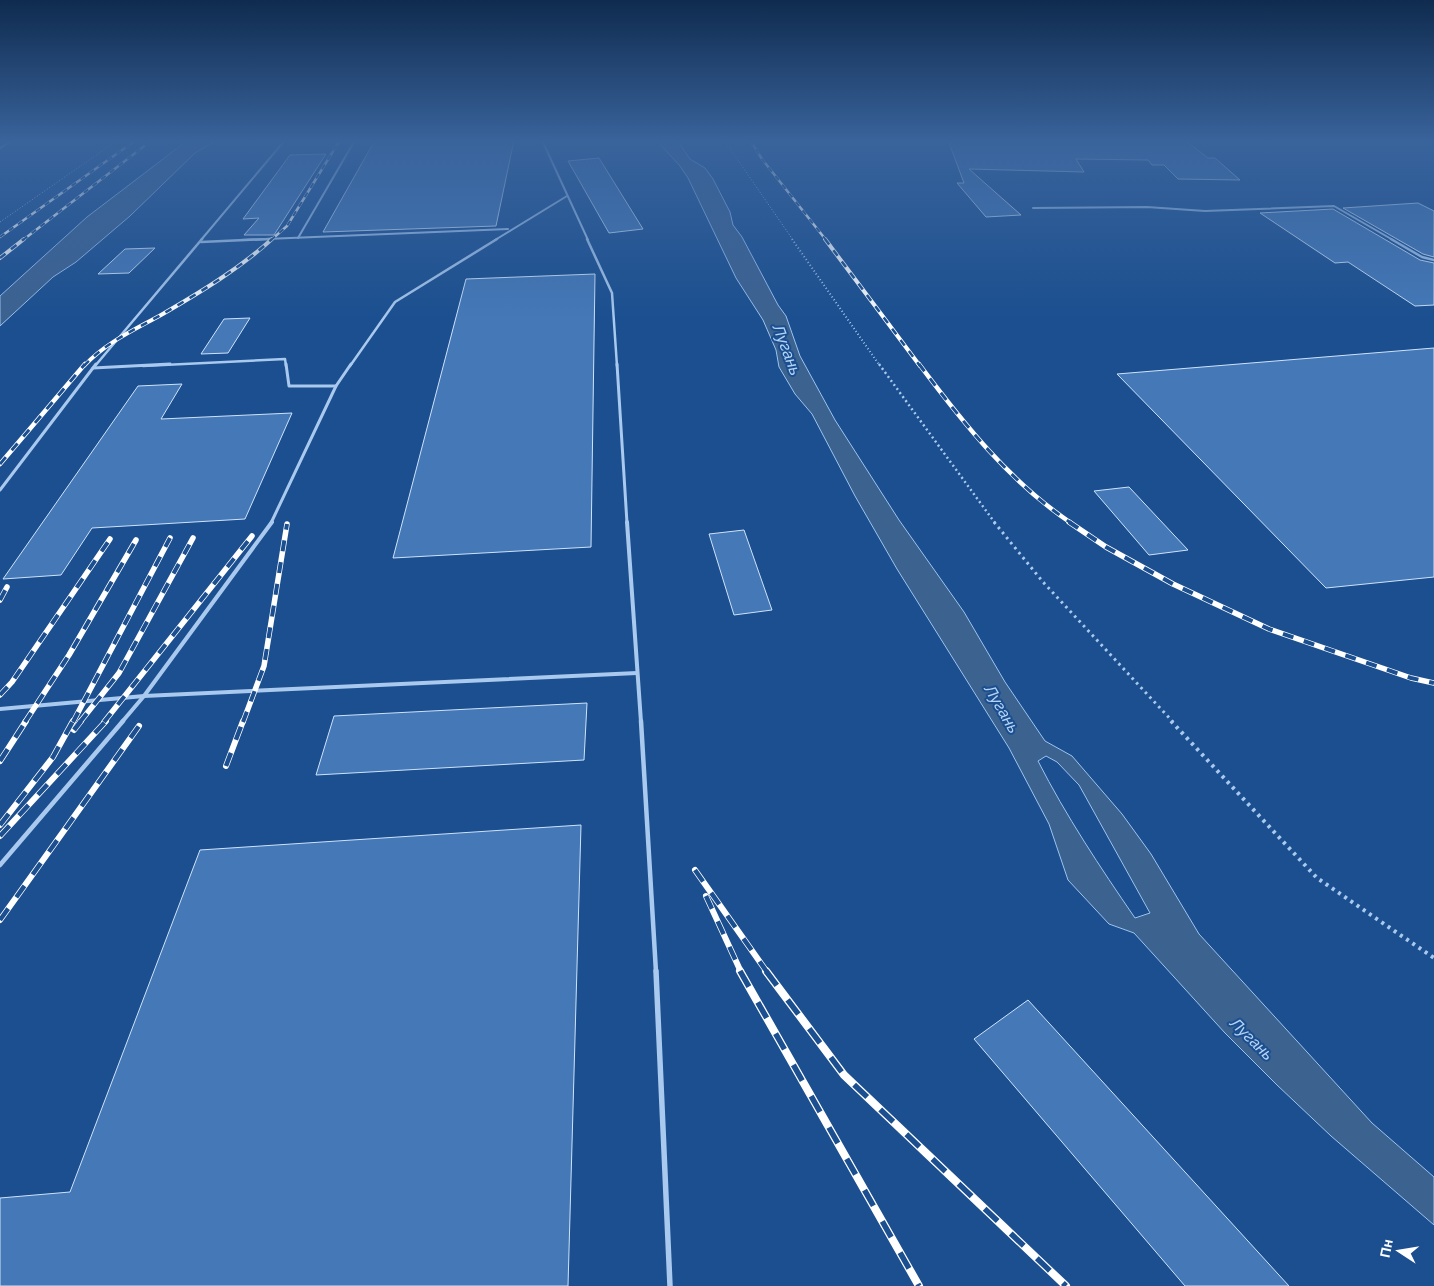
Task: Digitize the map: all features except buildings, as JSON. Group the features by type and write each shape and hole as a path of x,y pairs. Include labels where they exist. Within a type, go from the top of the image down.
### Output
{"lane":[{"path":"0,490 93,368 236,200"},
{"path":"298,238 320,200"},
{"path":"0,865 144,696 270,526 336,386 395,302 510,229 560,200"},
{"path":"569,200 612,293 655,938 670,1286"},
{"path":"1033,208 1147,207 1206,211 1334,206 1422,257 1434,260"},
{"path":"201,242 510,229"},
{"path":"93,368 285,359 289,386 336,386"},
{"path":"0,708 144,696 637,673"}],"path":[{"path":"0,222 32,200"},
{"path":"765,200 907,405 983,508 1043,582 1317,878 1434,958"}],"water":[{"path":"109,200 146,200 76,262 53,277 0,326 0,296 87,217"},
{"name":"Лугань","path":"699,200 724,200 730,212 733,225 742,237 778,305 786,316 800,356 835,420 899,520 964,612 1005,682 1045,741 1072,756 1122,814 1151,854 1199,934 1372,1123 1434,1177 1434,1225 1331,1136 1277,1085 1225,1033 1134,933 1109,924 1068,880 1049,824 1009,748 897,569 855,496 812,414 795,394 779,367 776,350 763,320 736,278","holes":["1046,756 1057,762 1079,785 1150,913 1135,918 1084,841 1038,761"]}],"railway":[{"path":"0,237 52,200"},
{"path":"23,240 75,200"},
{"path":"271,240 287,226 303,200"},
{"path":"794,200 826,240"},
{"path":"0,258 24,239"},
{"path":"84,366 110,344 218,280 272,239"},
{"path":"825,239 920,366"},
{"path":"0,464 85,364"},
{"path":"919,364 971,430 1008,470 1027,489 1071,523"},
{"path":"1069,522 1106,547 1173,584 1269,629 1411,678 1434,683"},
{"path":"243,722 264,666 287,524"},
{"path":"104,722 252,536"},
{"path":"73,722 170,538"},
{"path":"80,722 119,673 193,538"},
{"path":"0,695 12,682 110,539"},
{"path":"25,722 69,655 136,540"},
{"path":"0,600 7,587"},
{"path":"0,761 26,721"},
{"path":"0,825 53,757 73,721"},
{"path":"74,730 81,721"},
{"path":"0,836 106,721"},
{"path":"226,766 243,721"},
{"path":"0,920 139,726"},
{"path":"695,870 767,972"},
{"path":"706,896 741,972"},
{"path":"740,971 919,1286"},
{"path":"766,971 844,1075 1066,1286"}]}
